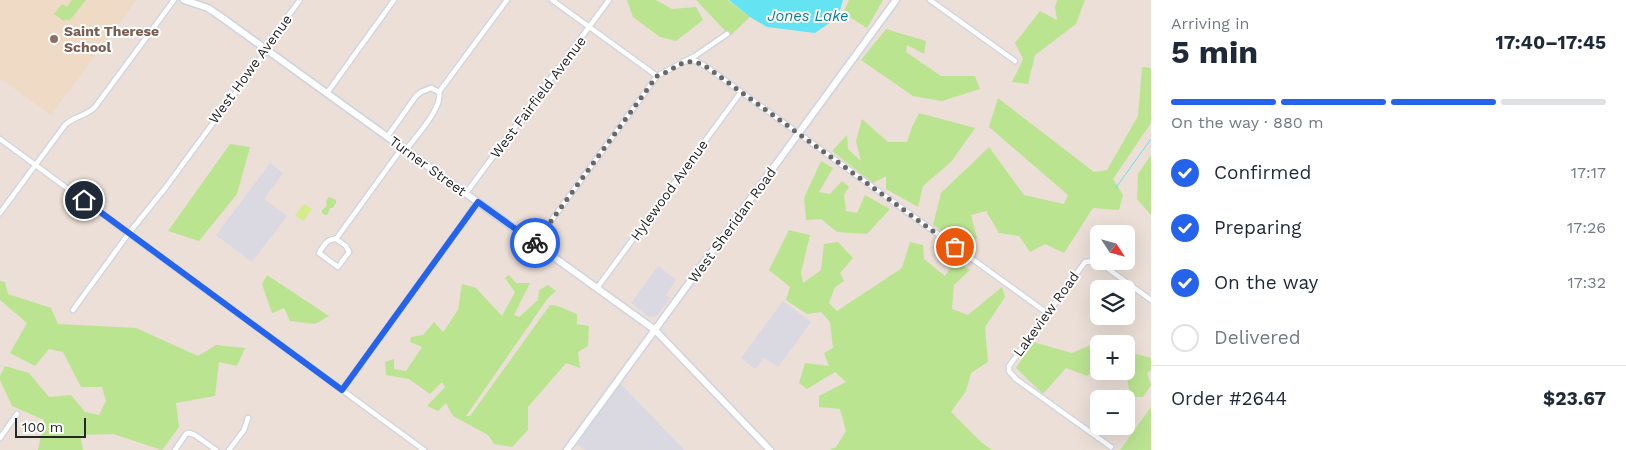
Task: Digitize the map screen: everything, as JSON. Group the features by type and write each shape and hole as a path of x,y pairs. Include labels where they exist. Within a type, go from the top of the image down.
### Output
{"street":[{"path":"0,213 65,125 73,118 91,112 96,107 174,0"},
{"name":"Turner Street","path":"184,0 208,8 655,330 770,450"},
{"name":"West Howe Avenue","path":"73,310 263,55 265,49 300,0"},
{"path":"327,93 394,0"},
{"path":"336,239 434,111 439,102 439,92 507,0"},
{"path":"552,0 657,76"},
{"name":"West Fairfield Avenue","path":"466,193 609,0"},
{"name":"West Sheridan Road","path":"567,450 896,0"},
{"path":"930,0 1015,61"},
{"path":"535,243 657,76 695,56 727,34"},
{"path":"684,61 696,61 702,64 1047,313"},
{"path":"387,137 421,92 431,88 439,92"},
{"name":"Hylewood Avenue","path":"597,288 740,92"},
{"path":"0,139 424,450"},
{"path":"342,390 478,202"},
{"path":"336,239 346,246 348,252 338,267 319,253 328,240 336,239"},
{"name":"Lakeview Road","path":"1111,447 1016,380 1009,371 1011,361 1080,266 1085,262 1090,260 1100,263 1151,300"},
{"path":"0,438 17,414"},
{"path":"230,450 244,430 248,418"},
{"path":"175,450 186,434 192,434 216,450"}],"shaded area":[{"name":"Saint Therese School","path":"0,0 136,0 51,115 0,78"},
{"path":"270,163 283,173 264,199 287,216 252,262 216,235"},
{"path":"658,266 676,280 666,295 670,298 657,316 649,317 631,303"},
{"path":"783,301 811,322 778,367 764,358 755,369 741,358"},
{"path":"620,384 684,450 585,450 576,444"}],"green space":[{"path":"72,0 86,0 69,21 66,19 64,21 54,14 62,4 67,7"},
{"path":"627,0 656,0 672,9 696,7 703,20 676,41 660,37 633,17"},
{"path":"696,0 728,0 750,17 730,36"},
{"path":"849,0 883,0 867,28 843,13"},
{"path":"1057,0 1085,0 1076,24 1035,55 1028,84 1012,82 1023,59 1015,43 1040,11 1057,20 1055,7"},
{"path":"886,29 926,41 924,54 907,45 906,52 941,76 975,76 980,89 942,101 913,96 861,60"},
{"path":"1142,67 1151,68 1151,123 1113,179 1123,195 1119,210 1093,208 1064,253 1045,244 1030,252 1019,236 999,233 986,211 971,215 977,238 967,248 933,225 941,193 989,147 1024,195 1064,204 1068,195 989,127 998,98 1094,172 1107,170 1138,116"},
{"path":"919,113 975,128 952,161 923,186 918,207 886,189 886,176 873,183 832,151 847,135 848,149 861,161 856,141 862,119 888,142 907,142"},
{"path":"230,144 250,147 237,194 199,241 168,231"},
{"path":"1151,155 1151,215 1137,199 1138,174"},
{"path":"821,161 833,168 819,192 830,194 842,181 849,187 844,195 846,211 857,213 865,195 890,209 867,234 837,232 821,219 806,220 804,198"},
{"path":"329,197 336,200 336,203 333,208 330,208 328,214 325,215 322,213 322,210 327,206 326,201"},
{"path":"304,204 312,209 303,221 295,215"},
{"path":"789,230 810,235 801,273 803,283 821,270 824,244 838,242 853,258 840,273 844,281 835,287 829,303 837,311 902,268 910,242 923,245 924,259 945,276 954,261 970,270 954,285 952,309 968,315 1002,287 1005,297 985,327 988,362 971,373 966,391 951,412 981,442 992,450 830,450 836,447 846,431 840,409 819,407 819,396 846,382 835,372 807,389 799,383 805,363 829,366 824,353 833,348 830,322 821,312 807,314 786,300 790,287 769,270"},
{"path":"267,275 329,316 315,324 290,321 284,308 272,313 262,284"},
{"path":"509,275 516,283 530,283 514,315 519,317 538,300 539,290 548,285 556,291 548,298 466,416 470,416 550,305 558,306 577,314 577,324 589,326 588,346 578,352 580,368 566,363 528,407 528,430 512,447 494,444 488,435 453,416 446,403 438,411 427,406 445,387 442,382 430,394 409,379 386,375 385,362 394,359 394,369 406,371 422,347 410,342 411,337 423,335 434,322 443,332 458,310 462,284 476,288 502,316 515,292 505,278"},
{"path":"0,281 5,282 8,294 51,308 58,324 136,328 198,356 216,345 245,348 237,366 219,362 215,396 176,403 179,427 162,450 113,434 80,435 83,450 38,450 44,420 12,406 0,380 5,366 29,373 49,397 71,395 85,412 99,415 106,401 102,387 81,387 63,352 49,349 35,366 10,353 27,323 0,300"},
{"path":"1033,342 1072,353 1090,345 1090,374 1087,376 1066,368 1043,394 1016,368"},
{"path":"1135,355 1151,358 1151,370 1147,373 1151,385 1143,397 1135,397 1135,390 1129,390 1127,380 1135,380"},
{"path":"1151,407 1151,450 1120,450 1131,435 1135,435 1135,429"}],"water":[{"name":"Jones Lake","path":"729,0 843,0 838,17 815,33 767,27 750,17"}],"waterway":[{"path":"1115,189 1151,139"}],"way so far":[{"path":"535,243 657,76 664,74 684,61 696,61 955,247"}],"place":[{"name":"Saint Therese School","path":"54,39"}],"route":[{"path":"84,200 342,390 478,202 535,243"}]}
